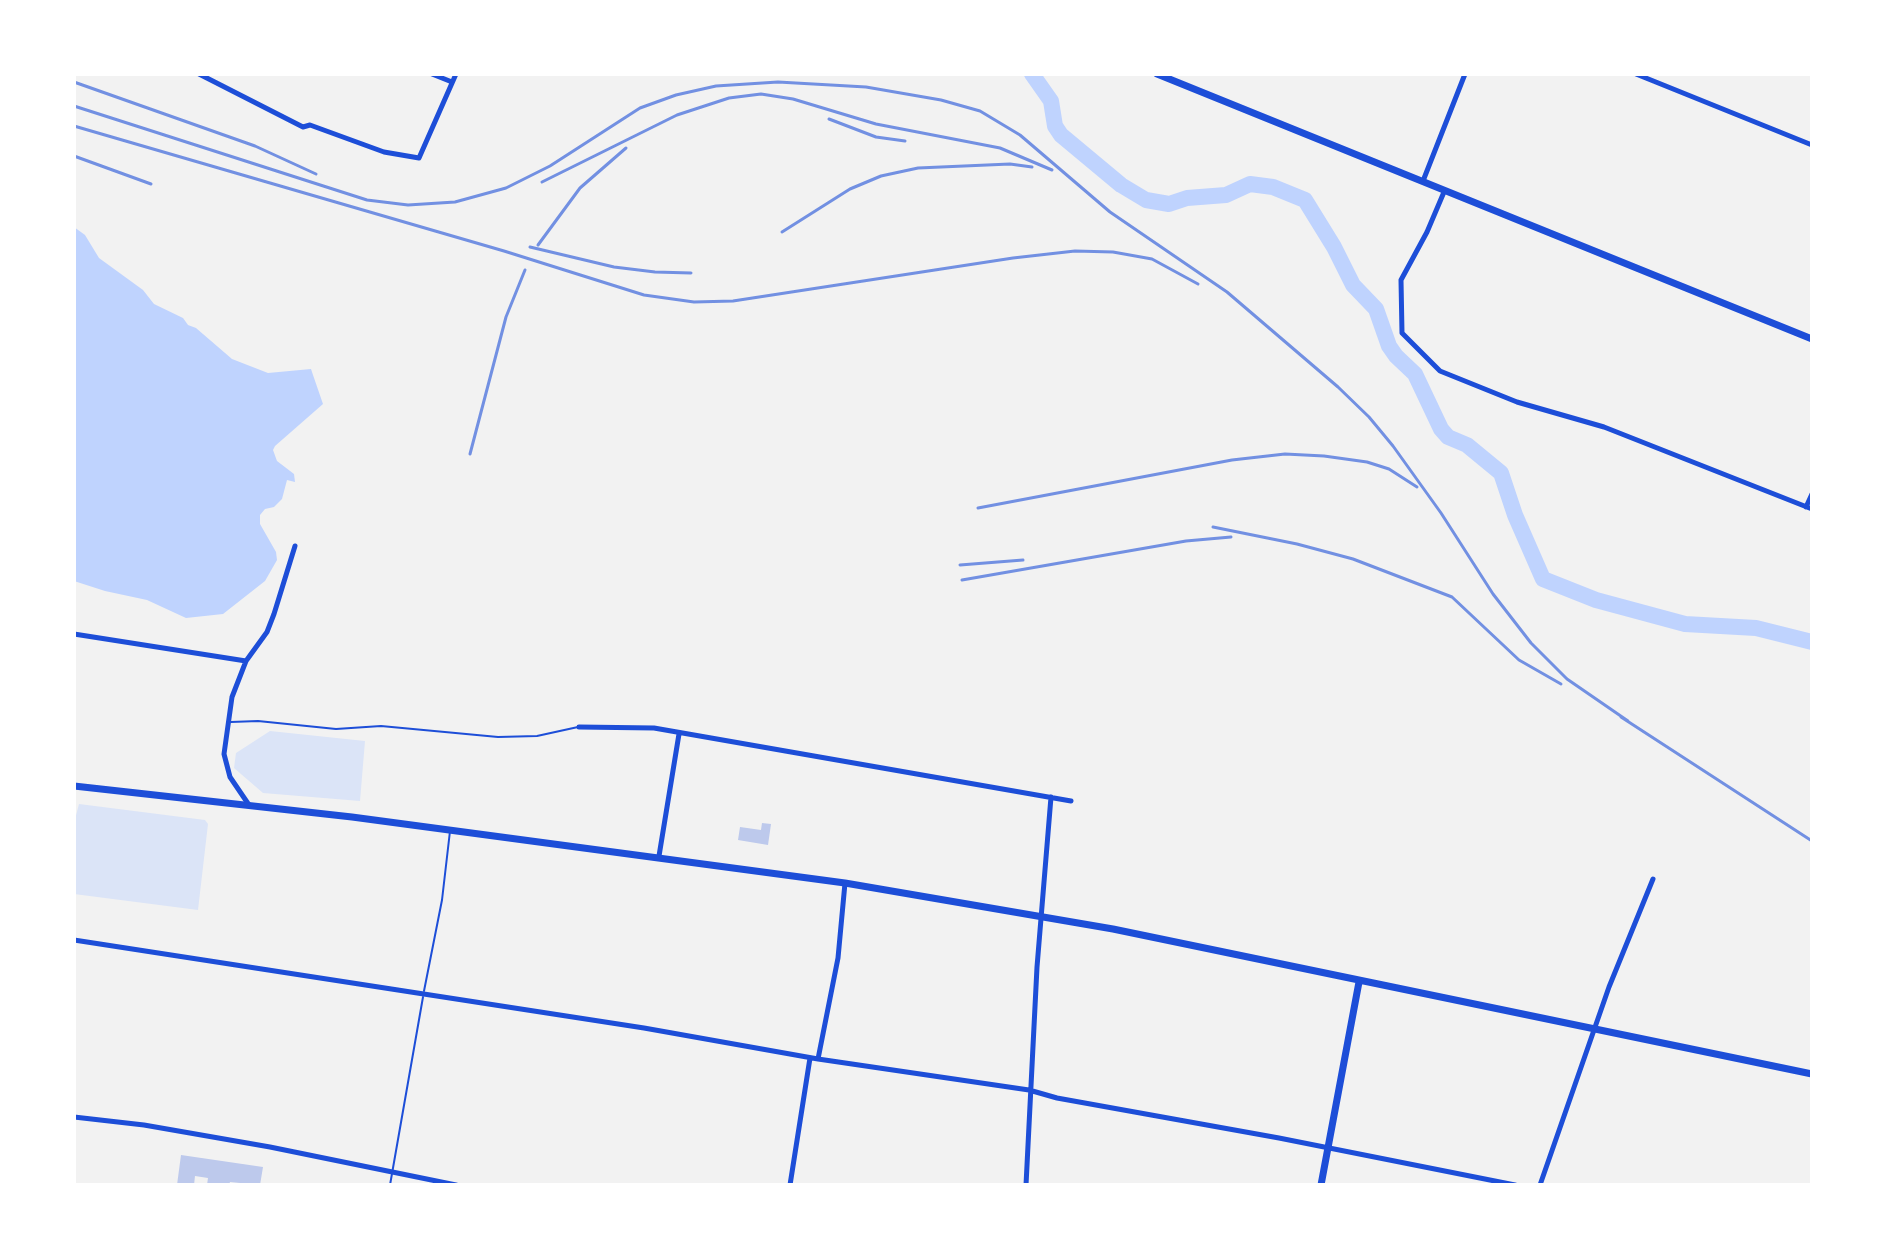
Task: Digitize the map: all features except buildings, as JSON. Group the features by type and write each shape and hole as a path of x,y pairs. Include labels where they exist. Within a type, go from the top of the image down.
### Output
{"main road":[{"path":"1157,74 1812,339"},
{"path":"74,786 659,856 845,883 1042,917 1812,1074"},
{"path":"1321,1185 1359,982"}],"street":[{"path":"199,74 303,127 310,125 384,152 419,158 456,74"},
{"path":"432,74 452,82"},
{"path":"1422,182 1465,74"},
{"path":"1636,74 1812,145"},
{"path":"1444,192 1401,280 1402,333 1440,371 1517,402 1604,427 1809,508 1812,494"},
{"path":"249,805 226,767 224,754 232,697 246,661 267,632 295,546"},
{"path":"74,634 246,661"},
{"path":"579,727 644,727 1071,801"},
{"path":"659,856 679,734"},
{"path":"1026,1185 1029,1090 1051,797"},
{"path":"1540,1185 1609,987 1653,879"},
{"path":"818,1059 838,958 845,883"},
{"path":"74,940 1029,1090 1057,1098 1515,1185"},
{"path":"790,1185 810,1058"},
{"path":"74,1117 144,1125 270,1147 456,1185"}],"lane":[{"path":"228,722 258,721 336,729 381,726 498,737 537,736 558,729 579,727"},
{"path":"390,1185 442,900 450,831"}],"shaded area":[{"path":"270,731 365,741 360,801 263,793 234,768 236,753"},
{"path":"79,804 205,820 208,824 198,910 74,894 74,823"}],"water":[{"path":"74,227 85,235 99,258 143,290 154,304 183,318 232,359 268,373 311,369 323,404 275,446 273,450 277,461 294,474 295,482 287,480 282,499 260,515 260,524 276,552 277,560 265,581 223,614 186,618 147,600 74,581"}],"waterway":[{"path":"1032,74 1051,101 1055,126 1061,135 1121,185 1146,200 1169,204 1187,198 1226,195 1250,184 1273,187 1305,200 1353,285 1376,309 1389,346 1415,374 1441,429 1448,437 1467,445 1501,473 1515,515 1543,579 1596,600 1685,624 1756,628 1812,642"}],"railway":[{"path":"74,82 255,146 316,174"},
{"path":"74,106 367,200 408,205 455,202 506,188 550,166 640,108 676,95 716,86 778,82 866,87 941,100 980,111 1020,135 1110,212 1227,292 1338,387 1393,446 1493,594 1531,643 1567,679 1628,721"},
{"path":"542,182 677,115 729,98 761,94 793,99 876,124 1000,148 1052,170"},
{"path":"829,119 876,137 905,141"},
{"path":"74,126 644,295 694,302 733,301 1075,251 1113,252 1152,259 1198,284"},
{"path":"538,245 580,188 626,148"},
{"path":"74,156 151,184"},
{"path":"782,232 850,189 881,176 918,168 1010,164 1032,167"},
{"path":"530,247 614,267 691,273"},
{"path":"470,454 506,317 525,270"},
{"path":"978,508 1232,460 1285,454 1367,462 1389,469 1417,487"},
{"path":"1213,527 1353,559 1452,597 1519,660 1561,684"},
{"path":"962,580 1186,541 1231,537"},
{"path":"960,565 1023,560"},
{"path":"1621,717 1812,841"}]}
